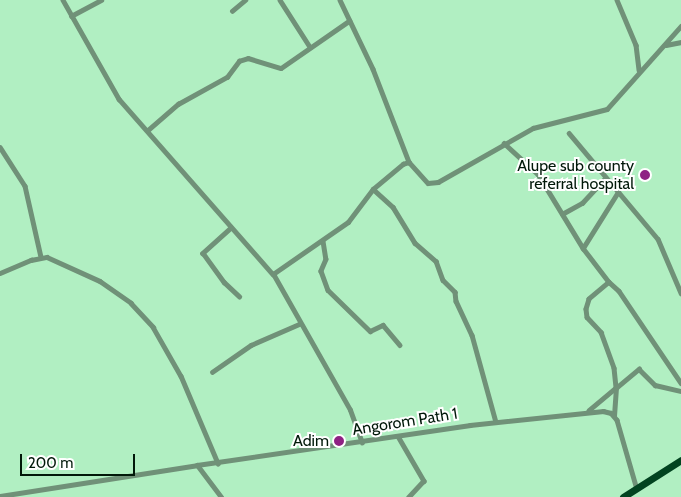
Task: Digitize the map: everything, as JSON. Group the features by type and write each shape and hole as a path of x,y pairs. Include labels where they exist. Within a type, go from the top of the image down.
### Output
{"highway":[{"path":"623,497 636,486 681,460"}],"street":[{"path":"63,0 119,99 148,130 231,228 274,274 299,324 350,410 362,442"},
{"path":"71,16 101,0"},
{"path":"232,11 245,0"},
{"path":"280,0 310,47"},
{"path":"340,0 373,69 409,162 428,183 438,182 533,128 607,109 627,88 639,70 666,44 681,26"},
{"path":"617,0 636,45 639,70"},
{"path":"148,130 178,104 227,77 239,60 248,58 281,68 349,21"},
{"path":"666,44 681,42"},
{"path":"569,133 658,239 680,291"},
{"path":"504,143 538,174 584,248 609,282 619,291 681,383"},
{"path":"0,147 25,186 40,257"},
{"path":"274,274 348,222 373,189 409,162"},
{"path":"562,214 582,203 605,178"},
{"path":"373,189 393,207 415,242 436,261 443,280 455,292 456,301 472,335 496,422"},
{"path":"584,248 618,192"},
{"path":"231,228 203,253 239,296"},
{"path":"323,241 326,259 321,271 328,290 370,331 382,325 400,345"},
{"path":"0,273 40,257 50,258 100,280 131,303 148,321 189,391 218,463"},
{"path":"609,282 589,299 586,308 587,317 601,332 614,368 616,388 614,416 636,486"},
{"path":"212,372 251,345 299,324"},
{"path":"588,412 639,369 655,385 681,391"},
{"name":"Angorom Path 1","path":"0,496 197,465 496,422 588,412 607,412 614,416"},
{"path":"398,436 424,481 409,497"},
{"path":"197,465 221,497"}],"place":[{"name":"Alupe sub county referral hospital","path":"645,175"},
{"name":"Adim","path":"339,441"}]}
